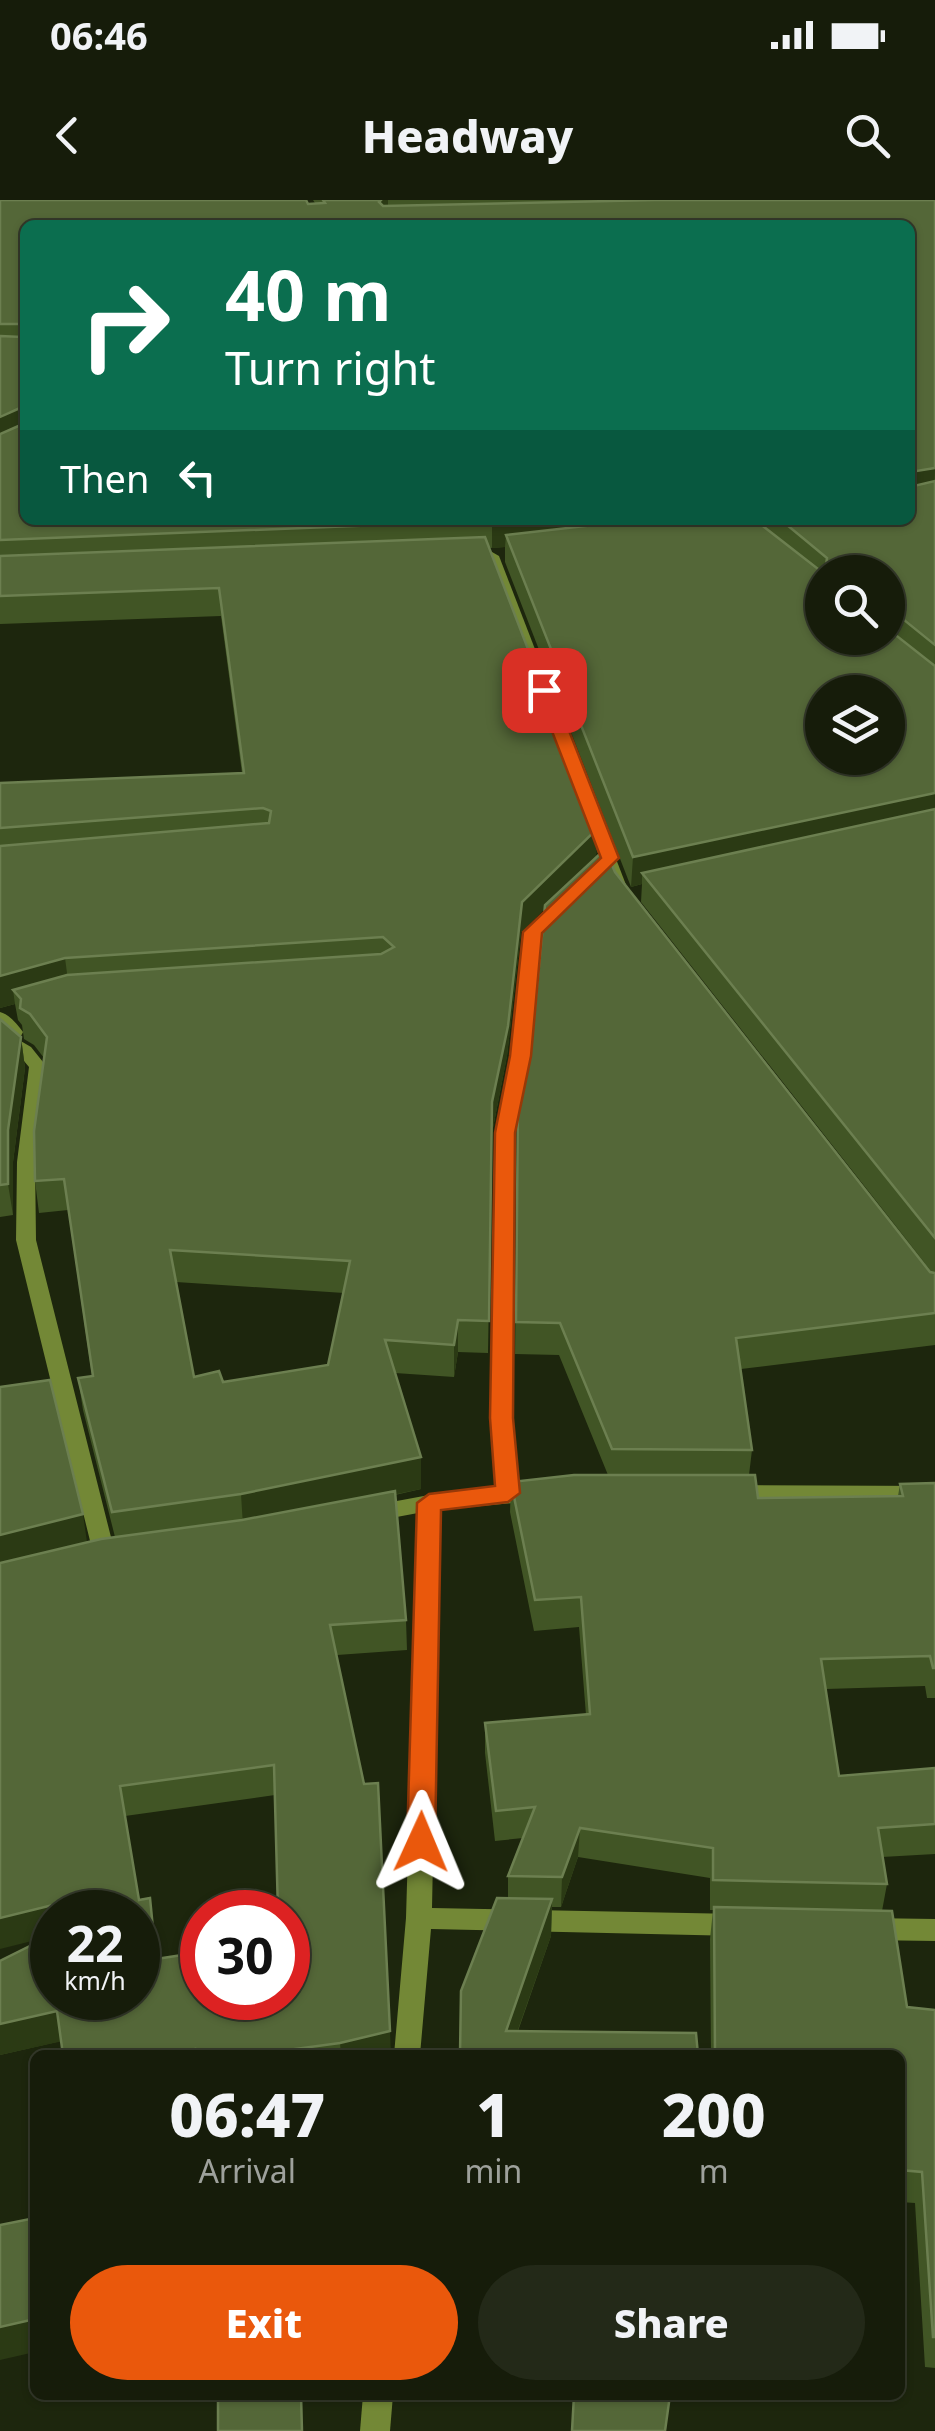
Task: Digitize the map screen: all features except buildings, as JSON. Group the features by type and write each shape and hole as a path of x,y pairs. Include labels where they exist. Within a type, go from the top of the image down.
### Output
{"street":[{"path":"472,557 511,554"},
{"path":"492,556 604,865 629,905 642,893"},
{"path":"508,1493 502,1418 505,1133 520,1056 533,932 571,895"},
{"path":"6,1015 14,1032 9,1042 38,1066 26,1162 26,1240 106,1557"},
{"path":"355,1517 508,1493 566,1493"},
{"path":"702,1493 935,1494"},
{"path":"408,2050 420,1918 429,1503"},
{"path":"420,1918 756,1926"},
{"path":"836,1928 935,1930"},
{"path":"375,2431 378,2400"}],"route":[{"path":"421,1842 429,1503 508,1493 502,1418 505,1133 520,1056 533,932 610,858 544,690"}]}
